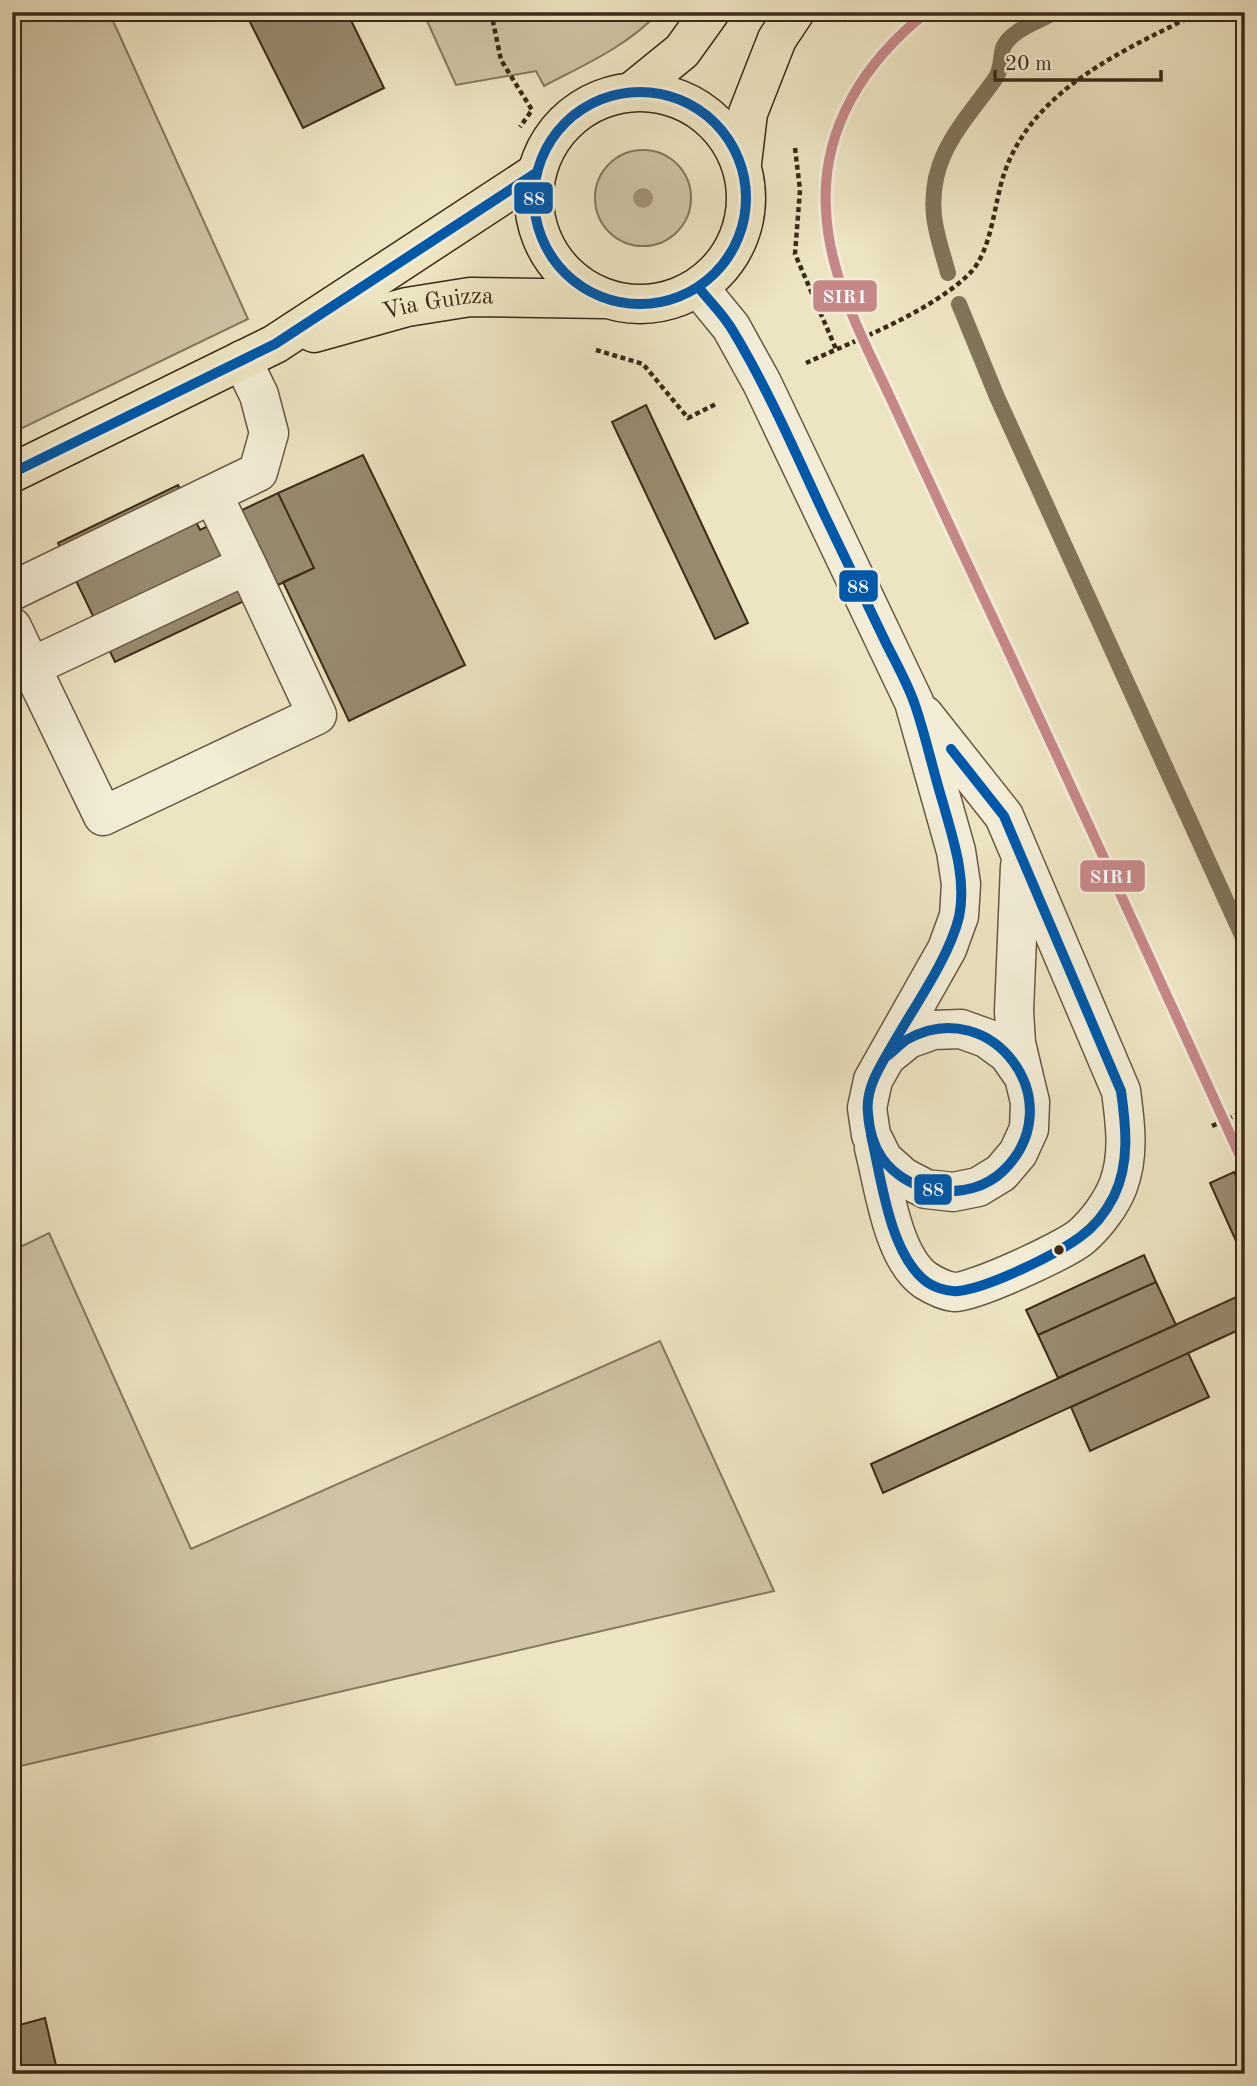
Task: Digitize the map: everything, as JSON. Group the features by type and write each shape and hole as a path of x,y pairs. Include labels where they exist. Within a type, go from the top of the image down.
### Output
{"main road":[{"name":"Via Guizza","path":"634,90 682,51 710,12"},
{"name":"Via Guizza","path":"258,352 407,307 470,297 606,299 638,305 669,301 699,288 725,264 742,233 748,198 742,163 748,113 777,39 795,12"},
{"name":"Via Guizza","path":"606,299 578,286 555,263 539,235 533,205 536,173 549,141 571,116 600,98 634,90 668,95 699,109 726,133 742,163"},
{"name":"Via Guizza","path":"12,473 258,352 536,173"}],"street":[{"path":"699,288 731,327 762,383 914,702 956,851 961,884 959,916 947,949 873,1080 867,1108 871,1135 898,1241 908,1261 923,1279 956,1292 975,1287 1059,1250 1081,1237 1106,1209 1118,1186 1125,1156 1125,1122 1121,1091 1004,816 914,702"},
{"path":"12,591 258,471 269,432 259,395 258,352"},
{"path":"12,627 103,816 317,715 213,495"},
{"path":"31,667 247,565"},
{"path":"871,1135 883,1159 903,1177 926,1189 953,1192 978,1187 1001,1173 1018,1153 1029,1129 1030,1102 1016,1043 1014,1011 1021,868 1014,839"},
{"path":"887,1056 908,1039 933,1030 961,1029 986,1038 1008,1054 1024,1077"}],"path":[{"path":"491,12 501,60 532,110"},
{"path":"837,28 852,12"},
{"path":"907,316 969,275 979,262 1004,172 1025,132 1046,105 1121,52 1200,12"},
{"path":"795,145 800,190 795,254 836,349"},
{"path":"591,349 643,364 688,418"},
{"path":"1212,1126 1245,1111"}],"shaded area":[{"path":"12,12 109,12 248,319 12,433"},
{"path":"423,12 659,12 620,45 544,86 536,71 456,85"},
{"path":"643,150 661,153 677,164 688,180 691,198 688,216 677,232 661,243 643,246 625,243 609,232 598,216 595,198 598,180 609,164 625,153"},
{"path":"49,1233 191,1549 660,1341 774,1591 12,1768 12,1251"}],"building":[{"path":"245,12 347,12 384,88 303,128"},
{"path":"646,405 748,623 715,639 612,422"},
{"path":"363,455 465,665 349,721 283,582 314,568 278,493"},
{"path":"178,485 200,530 278,493 314,568 115,662 58,543"},
{"path":"1234,1172 1245,1197 1245,1261 1210,1183"},
{"path":"1144,1255 1156,1282 1038,1335 1026,1310"},
{"path":"1156,1282 1176,1325 1058,1378 1038,1335"},
{"path":"1245,1293 1245,1327 883,1493 871,1464"},
{"path":"1188,1353 1209,1397 1090,1451 1071,1407"},
{"path":"45,2018 58,2074 12,2074 12,2027"}],"waterway":[{"path":"948,273 934,216 936,176 942,158 960,126 997,75 1007,42 1019,31 1055,12"},
{"path":"959,304 997,397 1245,942"}],"transit line":[{"name":"SIR1","path":"927,12 884,52 866,75 839,124 826,180 828,235 833,259 858,329 1245,1167"},
{"name":"88","path":"640,92 681,100 715,123 738,157 746,198 738,239 715,273 681,296 640,304 599,296 565,273 542,239 534,198 542,157 565,123 599,100 640,92"},
{"name":"88","path":"12,473 275,344 536,173"},
{"name":"88","path":"699,288 729,325 758,375 905,681 923,729 958,859 961,903 954,933 939,965 884,1060 871,1086 868,1104 870,1131 882,1158 894,1171 923,1187 940,1191 974,1188 1003,1171 1023,1144 1030,1115 1026,1087 1013,1062 993,1042 968,1031 939,1029 908,1039 887,1056"},
{"name":"88","path":"871,1135 888,1212 902,1250 923,1279 935,1287 949,1291 971,1289 1003,1277 1080,1237 1095,1224 1107,1208 1123,1171 1125,1131 1121,1091 1004,816 951,749"}]}
